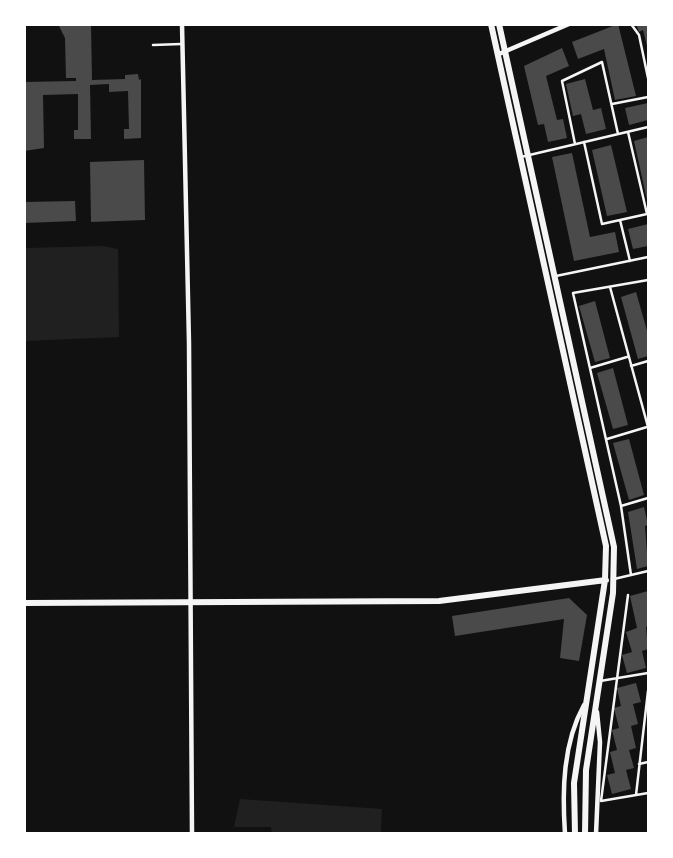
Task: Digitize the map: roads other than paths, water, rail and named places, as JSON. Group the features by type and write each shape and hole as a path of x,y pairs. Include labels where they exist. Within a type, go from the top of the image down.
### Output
{"street":[{"path":"182,24 192,834"},
{"path":"491,24 502,53"},
{"path":"499,24 502,53 603,528 605,580 584,704 575,783 575,834"},
{"path":"502,53 569,24"},
{"path":"550,277 612,531 614,579 586,770 585,834"},
{"path":"24,603 439,601 614,579"},
{"path":"565,834 565,780 570,741 574,724 584,704"},
{"path":"596,707 600,742 596,834"}],"lane":[{"path":"631,24 639,35 649,78"},
{"path":"153,45 182,44"},
{"path":"575,144 562,81 602,62 618,134"},
{"path":"612,104 649,97"},
{"path":"524,156 649,127"},
{"path":"584,142 602,224 647,214 628,132"},
{"path":"620,220 630,261"},
{"path":"550,277 649,257"},
{"path":"631,575 621,506 573,293 649,280"},
{"path":"607,439 648,427 610,287"},
{"path":"590,368 629,356"},
{"path":"631,366 649,361"},
{"path":"621,506 649,498"},
{"path":"614,579 649,570"},
{"path":"628,595 601,801 649,793"},
{"path":"599,681 649,673"},
{"path":"636,795 649,691"},
{"path":"639,764 649,762"}]}
